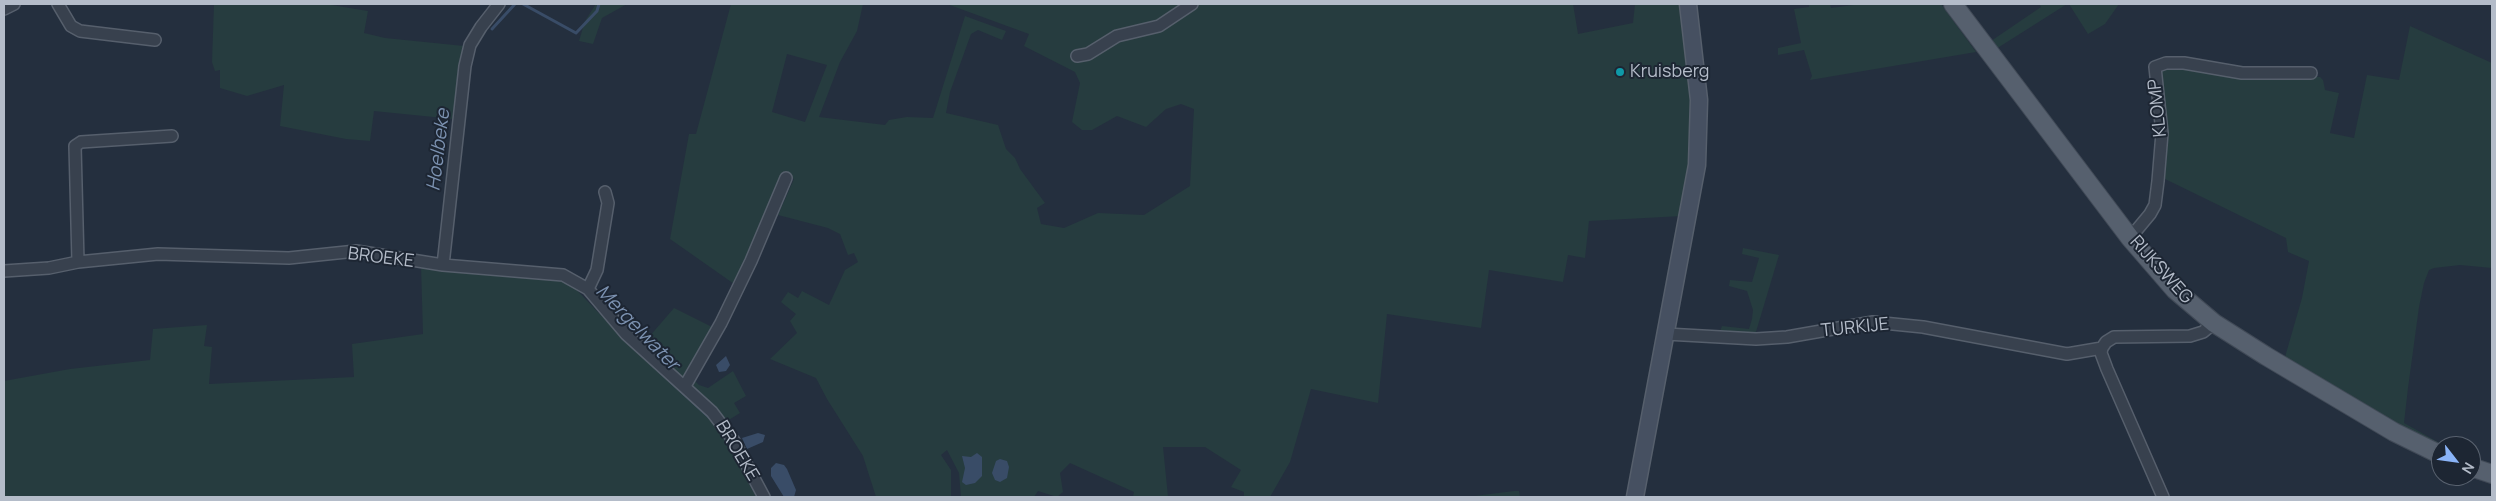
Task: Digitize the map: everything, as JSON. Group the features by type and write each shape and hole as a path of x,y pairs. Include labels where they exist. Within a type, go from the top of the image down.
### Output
{"main road":[{"path":"1635,497 1690,205 1699,133 1699,100 1688,4"},
{"name":"RIJKSWEG","path":"1953,4 2130,238 2175,290 2214,323 2394,432 2431,450"}],"street":[{"path":"4,9 14,4"},
{"path":"58,4 71,26 80,31 155,40"},
{"path":"443,265 465,66 470,45 499,4"},
{"path":"1077,56 1088,54 1117,36 1159,26 1192,4"},
{"name":"KLOMP","path":"2130,238 2143,224 2154,204 2161,163 2161,111 2153,71 2154,66 2166,63 2184,63 2242,73 2311,73"},
{"path":"78,262 75,146 80,142 172,136"},
{"path":"685,386 721,323 751,261 786,178"},
{"path":"588,289 597,270 608,203 605,192"},
{"name":"BROEKE","path":"4,271 49,268 78,262 158,254 289,258 356,252 443,265 563,275 588,289 626,334 712,412 723,426 764,497"},
{"name":"TURKIJE","path":"1666,334 1756,339 1779,338 1873,322 1923,327 2067,354 2102,348 2109,339 2121,336 2198,334 2214,323"},
{"path":"2102,348 2101,353 2106,370 2163,497"}],"green space":[{"path":"214,4 325,4 368,11 364,33 385,38 464,46 454,119 374,111 370,141 346,139 280,126 284,85 247,96 220,88 220,70 215,71 212,62"},
{"path":"596,4 627,4 602,18 593,44 579,41 585,21"},
{"path":"731,4 863,4 857,31 840,62 819,117 885,125 889,120 907,117 933,118 965,16 1006,31 1002,40 978,30 971,34 950,92 946,113 998,125 1006,149 1015,158 1020,169 1045,203 1037,208 1041,224 1064,228 1098,213 1144,215 1190,186 1194,109 1181,104 1166,109 1146,127 1117,116 1092,130 1082,130 1072,122 1080,83 1075,72 1024,46 1029,34 947,4 1573,4 1578,34 1633,23 1635,4 1682,4 1692,105 1693,152 1682,216 1589,221 1585,258 1568,255 1563,282 1489,270 1481,328 1387,314 1378,403 1311,389 1290,462 1270,497 1244,497 1244,492 1231,487 1241,470 1205,447 1163,447 1168,497 1133,497 1134,492 1070,463 1060,473 1063,492 1057,497 1038,491 1034,497 961,497 959,473 947,450 941,455 951,470 951,497 876,497 863,456 816,378 770,359 797,333 790,321 796,314 781,302 788,292 798,298 802,291 829,305 845,270 858,262 854,253 848,255 840,234 828,228 778,215 794,179 785,175 737,286 670,239 689,134 696,134","holes":["787,54 827,65 805,122 772,112"]},
{"path":"1809,4 1830,4 1831,8 1861,4 1941,4 1976,52 1810,80 1812,76 1804,50 1778,55 1778,48 1801,43 1794,9 1809,7"},
{"path":"2039,4 2067,4 1996,49 1991,41 2041,7"},
{"path":"2069,4 2119,4 2105,24 2088,34"},
{"path":"2410,26 2492,63 2492,268 2460,265 2429,270 2419,307 2404,423 2431,438 2431,441 2386,419 2285,357 2302,298 2309,261 2288,252 2286,238 2163,178 2159,68 2320,77 2323,80 2325,90 2339,93 2330,133 2354,138 2367,75 2399,80"},
{"path":"1743,248 1779,255 1755,335 1719,334 1722,326 1749,329 1752,319 1753,310 1747,291 1729,286 1730,280 1752,282 1759,258 1742,254"},
{"path":"421,266 558,278 571,284 636,352 674,308 716,329 689,375 699,385 708,388 733,371 746,396 734,403 740,413 727,421 719,413 712,421 732,451 756,497 4,497 4,381 70,369 150,360 153,329 207,325 204,346 212,347 209,384 354,377 352,344 423,334"},
{"path":"1514,491 1519,491 1520,497 1467,497"}],"water":[{"path":"726,356 730,365 726,371 719,372 716,365"},
{"path":"758,433 765,435 763,442 747,449 742,438"},
{"path":"977,453 982,457 982,476 975,483 966,485 962,482 965,468 962,456 971,457"},
{"path":"1000,459 1007,461 1009,467 1007,478 1000,482 995,480 992,473 996,461"},
{"path":"776,463 784,465 787,469 796,490 794,497 784,497 771,476 771,468"}],"waterway":[{"name":"Hoelbeke","path":"492,29 515,4"},
{"name":"Hoelbeke","path":"523,4 576,33 597,11 599,4"},
{"name":"Mergelwater","path":"647,360 710,418"}],"place":[{"name":"Kruisberg","path":"1620,72"}]}
